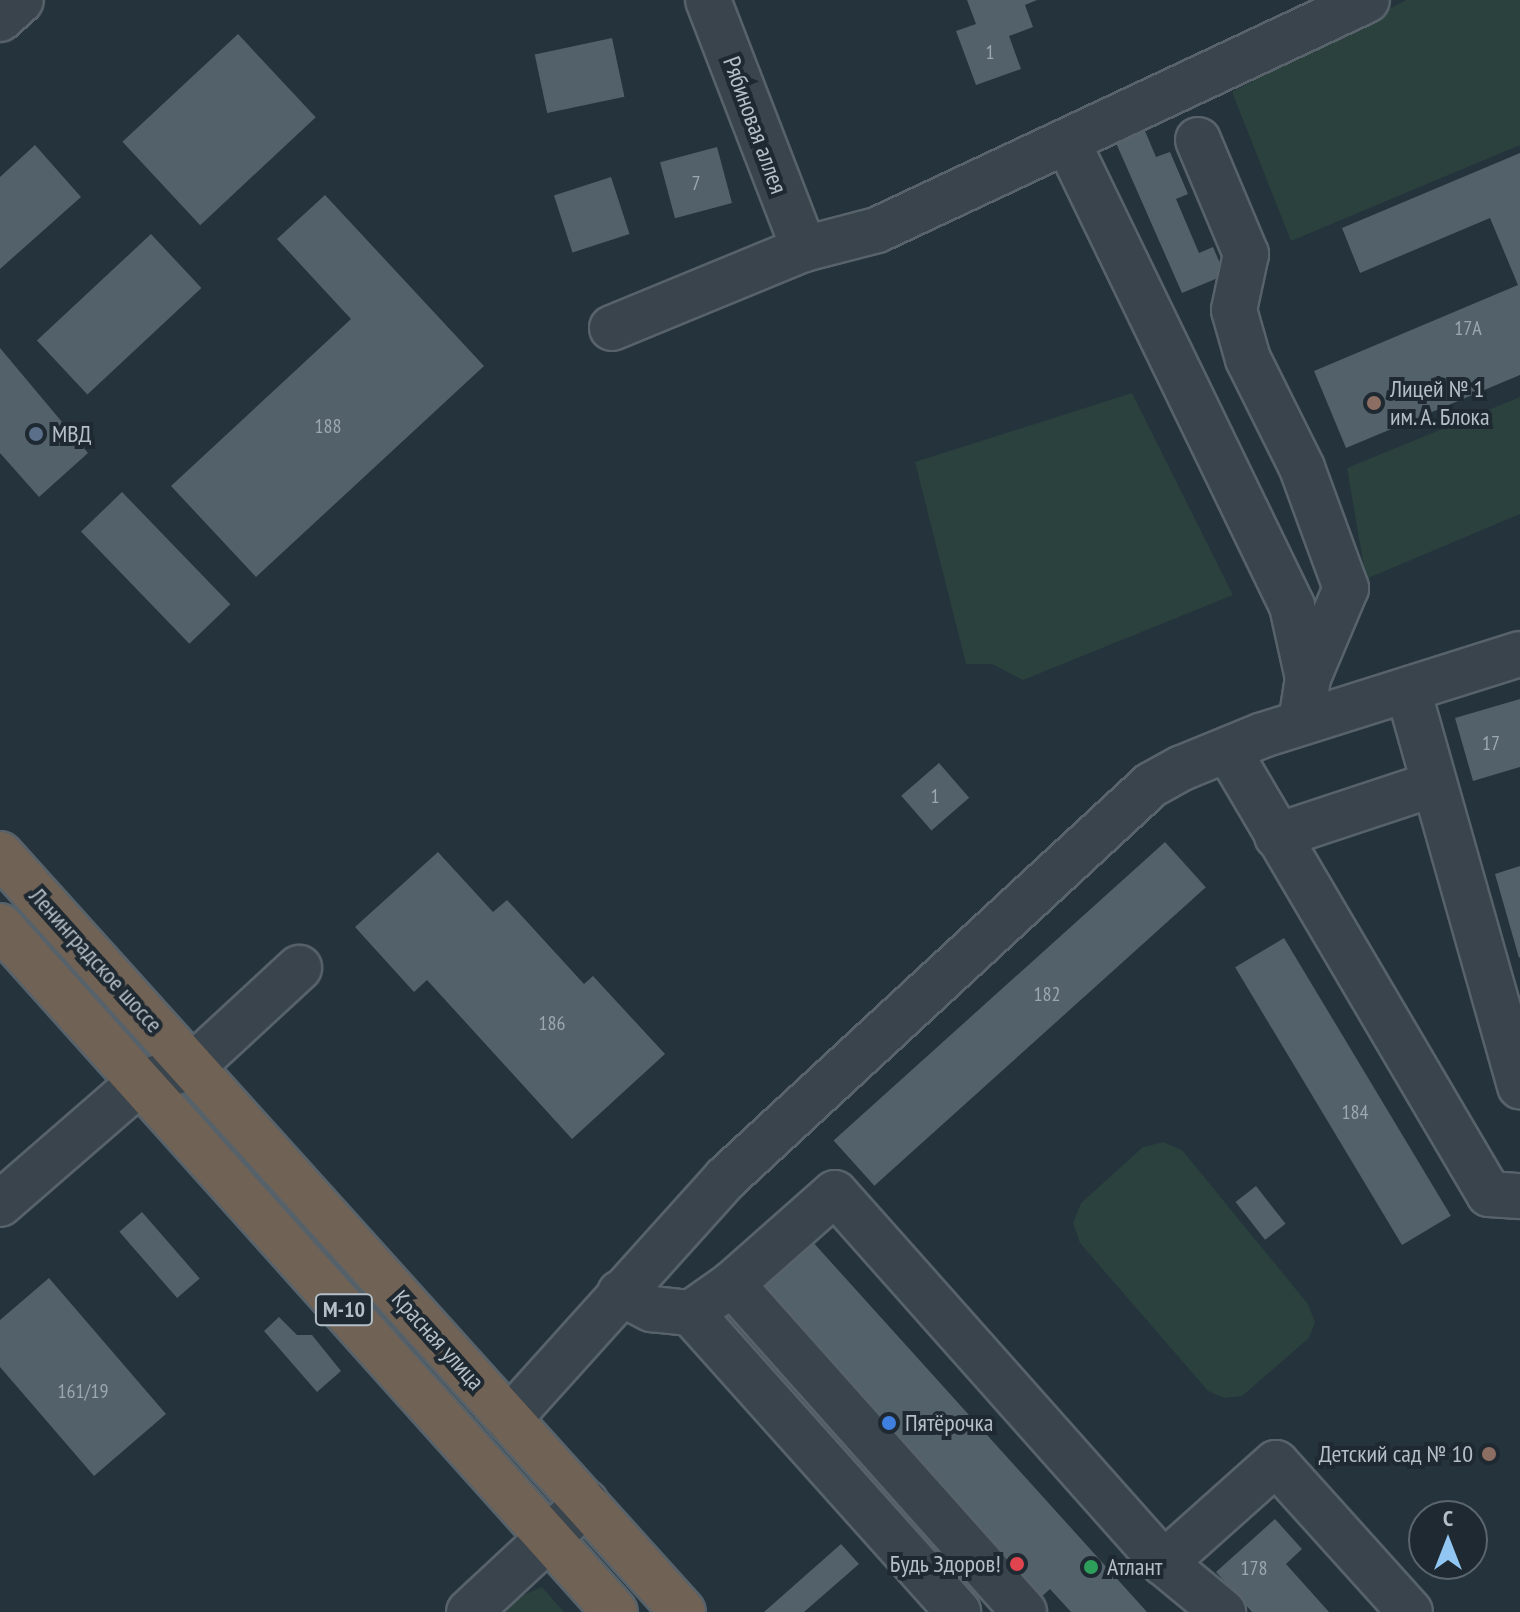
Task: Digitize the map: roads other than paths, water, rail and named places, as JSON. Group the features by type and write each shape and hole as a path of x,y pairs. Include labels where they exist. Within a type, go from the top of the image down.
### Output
{"highway":[{"name":"Ленинградское шоссе","path":"0,854 192,1067"},
{"name":"Ленинградское шоссе","path":"0,926 139,1083"},
{"name":"Красная улица","path":"192,1067 683,1612"},
{"name":"Красная улица","path":"139,1083 615,1612"}],"street":[{"path":"0,19 21,0"},
{"name":"Рябиновая аллея","path":"708,0 804,249"},
{"path":"612,328 804,249 877,230 1068,143 1367,0"},
{"path":"1198,140 1246,254 1234,310 1248,359 1302,468 1346,588 1308,678 1301,722"},
{"path":"1068,143 1292,606 1308,678"},
{"path":"509,1419 620,1293 752,1153 1151,785 1182,768 1301,722 1520,654"},
{"path":"1408,690 1520,1087"},
{"path":"1228,750 1489,1194 1520,1196"},
{"path":"1277,836 1434,784"},
{"path":"0,1204 139,1083 192,1067 299,968"},
{"path":"620,1293 652,1309 691,1313 732,1284 835,1193 1164,1563 1209,1607"},
{"path":"732,1284 1024,1612"},
{"path":"691,1313 958,1612"},
{"path":"845,1488 882,1453"},
{"path":"1164,1563 1276,1463 1410,1612"},
{"path":"469,1612 586,1503"},
{"path":"907,1557 944,1522"}],"place":[{"name":"Лицей № 1 им. А. Блока","path":"1374,403"},
{"name":"МВД","path":"36,434"},
{"name":"Пятёрочка","path":"889,1423"},
{"name":"Детский сад № 10","path":"1489,1454"},
{"name":"Будь Здоров!","path":"1017,1564"},
{"name":"Атлант","path":"1091,1567"}]}
